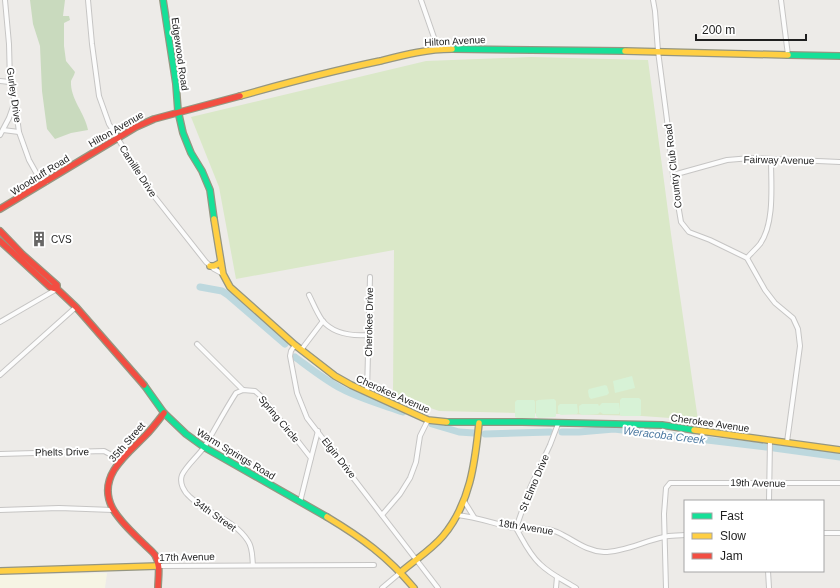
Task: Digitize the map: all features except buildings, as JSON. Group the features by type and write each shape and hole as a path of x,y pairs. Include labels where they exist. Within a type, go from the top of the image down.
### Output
{"street":[{"name":"Gurley Drive","path":"5,0 9,44 10,82 15,102 19,132 29,160 38,176 46,183"},
{"name":"Camille Drive","path":"88,0 99,96 109,124 154,196 177,227 210,266 223,274"},
{"name":"Edgewood Road","path":"163,0 176,84 178,111"},
{"path":"421,0 438,49"},
{"name":"Country Club Road","path":"653,0 673,174 681,222 689,232 710,240 747,258"},
{"path":"781,0 788,55"},
{"name":"Hilton Avenue","path":"89,156 117,138 150,120 178,111 307,77 438,49 466,48 658,51 840,56"},
{"path":"0,82 10,82"},
{"path":"0,135 15,102"},
{"name":"Cherokee Avenue","path":"178,111 183,133 191,153 202,171 210,190 220,263 223,274 230,287 294,345 343,381 428,420 455,423 522,422 558,424 662,425 840,450"},
{"path":"3,130 19,132"},
{"name":"Woodruff Road","path":"0,209 89,156"},
{"name":"Fairway Avenue","path":"673,174 727,160 751,158 840,162"},
{"path":"771,160 771,202 767,229 760,244 747,258 765,290 775,303 792,318 798,329 800,337 799,363 787,442"},
{"name":"Warm Springs Road","path":"0,231 57,285 57,289"},
{"name":"Warm Springs Road","path":"0,241 50,287 57,289 76,307 136,375 164,413 186,434 204,447 373,546 401,572 414,588"},
{"path":"210,266 220,263"},
{"name":"Cherokee Drive","path":"367,392 370,277"},
{"path":"0,322 57,289"},
{"path":"309,295 323,321 337,331 359,336 368,335"},
{"path":"0,375 76,307"},
{"path":"301,350 323,321"},
{"path":"197,344 243,390 236,393 204,447"},
{"name":"Elgin Drive","path":"294,345 290,356 297,393 307,418 438,588"},
{"name":"Spring Circle","path":"243,390 255,391 264,399 311,458"},
{"name":"35th Street","path":"158,588 158,566 156,557 112,510 108,490 110,476 121,460 164,413"},
{"path":"382,515 400,494 410,478 416,462 420,436 428,420"},
{"path":"382,588 431,548 457,515 464,501 476,460 479,423"},
{"name":"St Elmo Drive","path":"516,528 530,488 558,424"},
{"path":"300,502 318,431"},
{"path":"769,500 770,440"},
{"name":"34th Street","path":"204,447 182,475 181,482 183,488 190,497 236,527 249,542 252,551 253,565"},
{"name":"Phelts Drive","path":"0,454 104,451 121,460"},
{"name":"19th Avenue","path":"664,536 666,488 670,483 840,483"},
{"path":"464,501 474,517"},
{"path":"0,510 59,508 112,510"},
{"name":"18th Avenue","path":"457,515 474,517 516,528 536,528 556,531 584,548 604,552 617,551 664,536 684,535"},
{"path":"516,528 539,564 576,588"},
{"path":"824,533 840,533"},
{"path":"664,536 666,588"},
{"name":"17th Avenue","path":"0,571 158,566 374,565"},
{"path":"768,572 769,588"},
{"path":"556,588 557,577"}],"shaded area":[{"path":"107,573 105,588 0,588 0,575"}],"green space":[{"path":"30,0 65,0 63,16 69,16 70,20 64,23 64,46 66,61 75,72 71,81 71,88 88,130 71,133 55,139 47,129 42,91 40,46 33,24"},
{"path":"531,57 648,60 698,420 642,416 439,411 393,395 394,250 236,279 219,187 191,117 426,61"},
{"path":"632,376 635,388 615,393 613,381"},
{"path":"605,385 607,386 609,393 607,395 591,399 589,397 589,389"},
{"path":"622,398 639,398 641,400 641,415 622,416 620,415 620,411 619,414 603,414 600,412 598,414 582,415 579,413 579,406 582,404 598,404 599,406 602,403 619,403 620,410 620,400"},
{"path":"554,399 556,401 556,416 538,418 536,416 536,401"},
{"path":"517,400 534,400 534,418 515,417 515,402"},
{"path":"560,404 577,404 577,414 561,415 558,413 558,406"}],"waterway":[{"name":"Weracoba Creek","path":"200,287 222,291 228,295 285,344"},
{"name":"Weracoba Creek","path":"295,357 324,378 349,393 403,412"},
{"name":"Weracoba Creek","path":"432,424 459,432 474,433"},
{"name":"Weracoba Creek","path":"562,432 614,429 766,447"},
{"name":"Weracoba Creek","path":"485,434 550,432"},
{"name":"Weracoba Creek","path":"774,448 840,457"}],"traffic: fast":[{"path":"163,0 176,84 178,111 183,133 191,153 202,171 210,190 214,219"},
{"path":"452,49 625,51"},
{"path":"788,55 840,56"},
{"path":"144,385 164,413 186,434 204,447 327,517"},
{"path":"447,422 662,425 694,430"}],"traffic: slow":[{"path":"240,96 309,77 425,51 452,49"},
{"path":"625,51 788,55"},
{"path":"214,219 223,274 230,287 295,345 335,376 351,385 428,420 447,422"},
{"path":"210,266 220,263"},
{"path":"401,572 438,541 452,524 465,497 470,482 479,423"},
{"path":"694,430 840,450"},
{"path":"327,517 352,532 374,548 394,566 414,588"},
{"path":"0,571 158,566"}],"traffic: jam":[{"path":"0,209 136,127 154,119 240,96"},
{"path":"0,231 22,254 57,285 57,289"},
{"path":"0,241 50,287 57,289 76,307 144,385"},
{"path":"158,588 159,567 155,555 114,512 108,492 109,482 117,465 150,431 164,413"}],"place":[{"name":"CVS","path":"39,239"}]}
